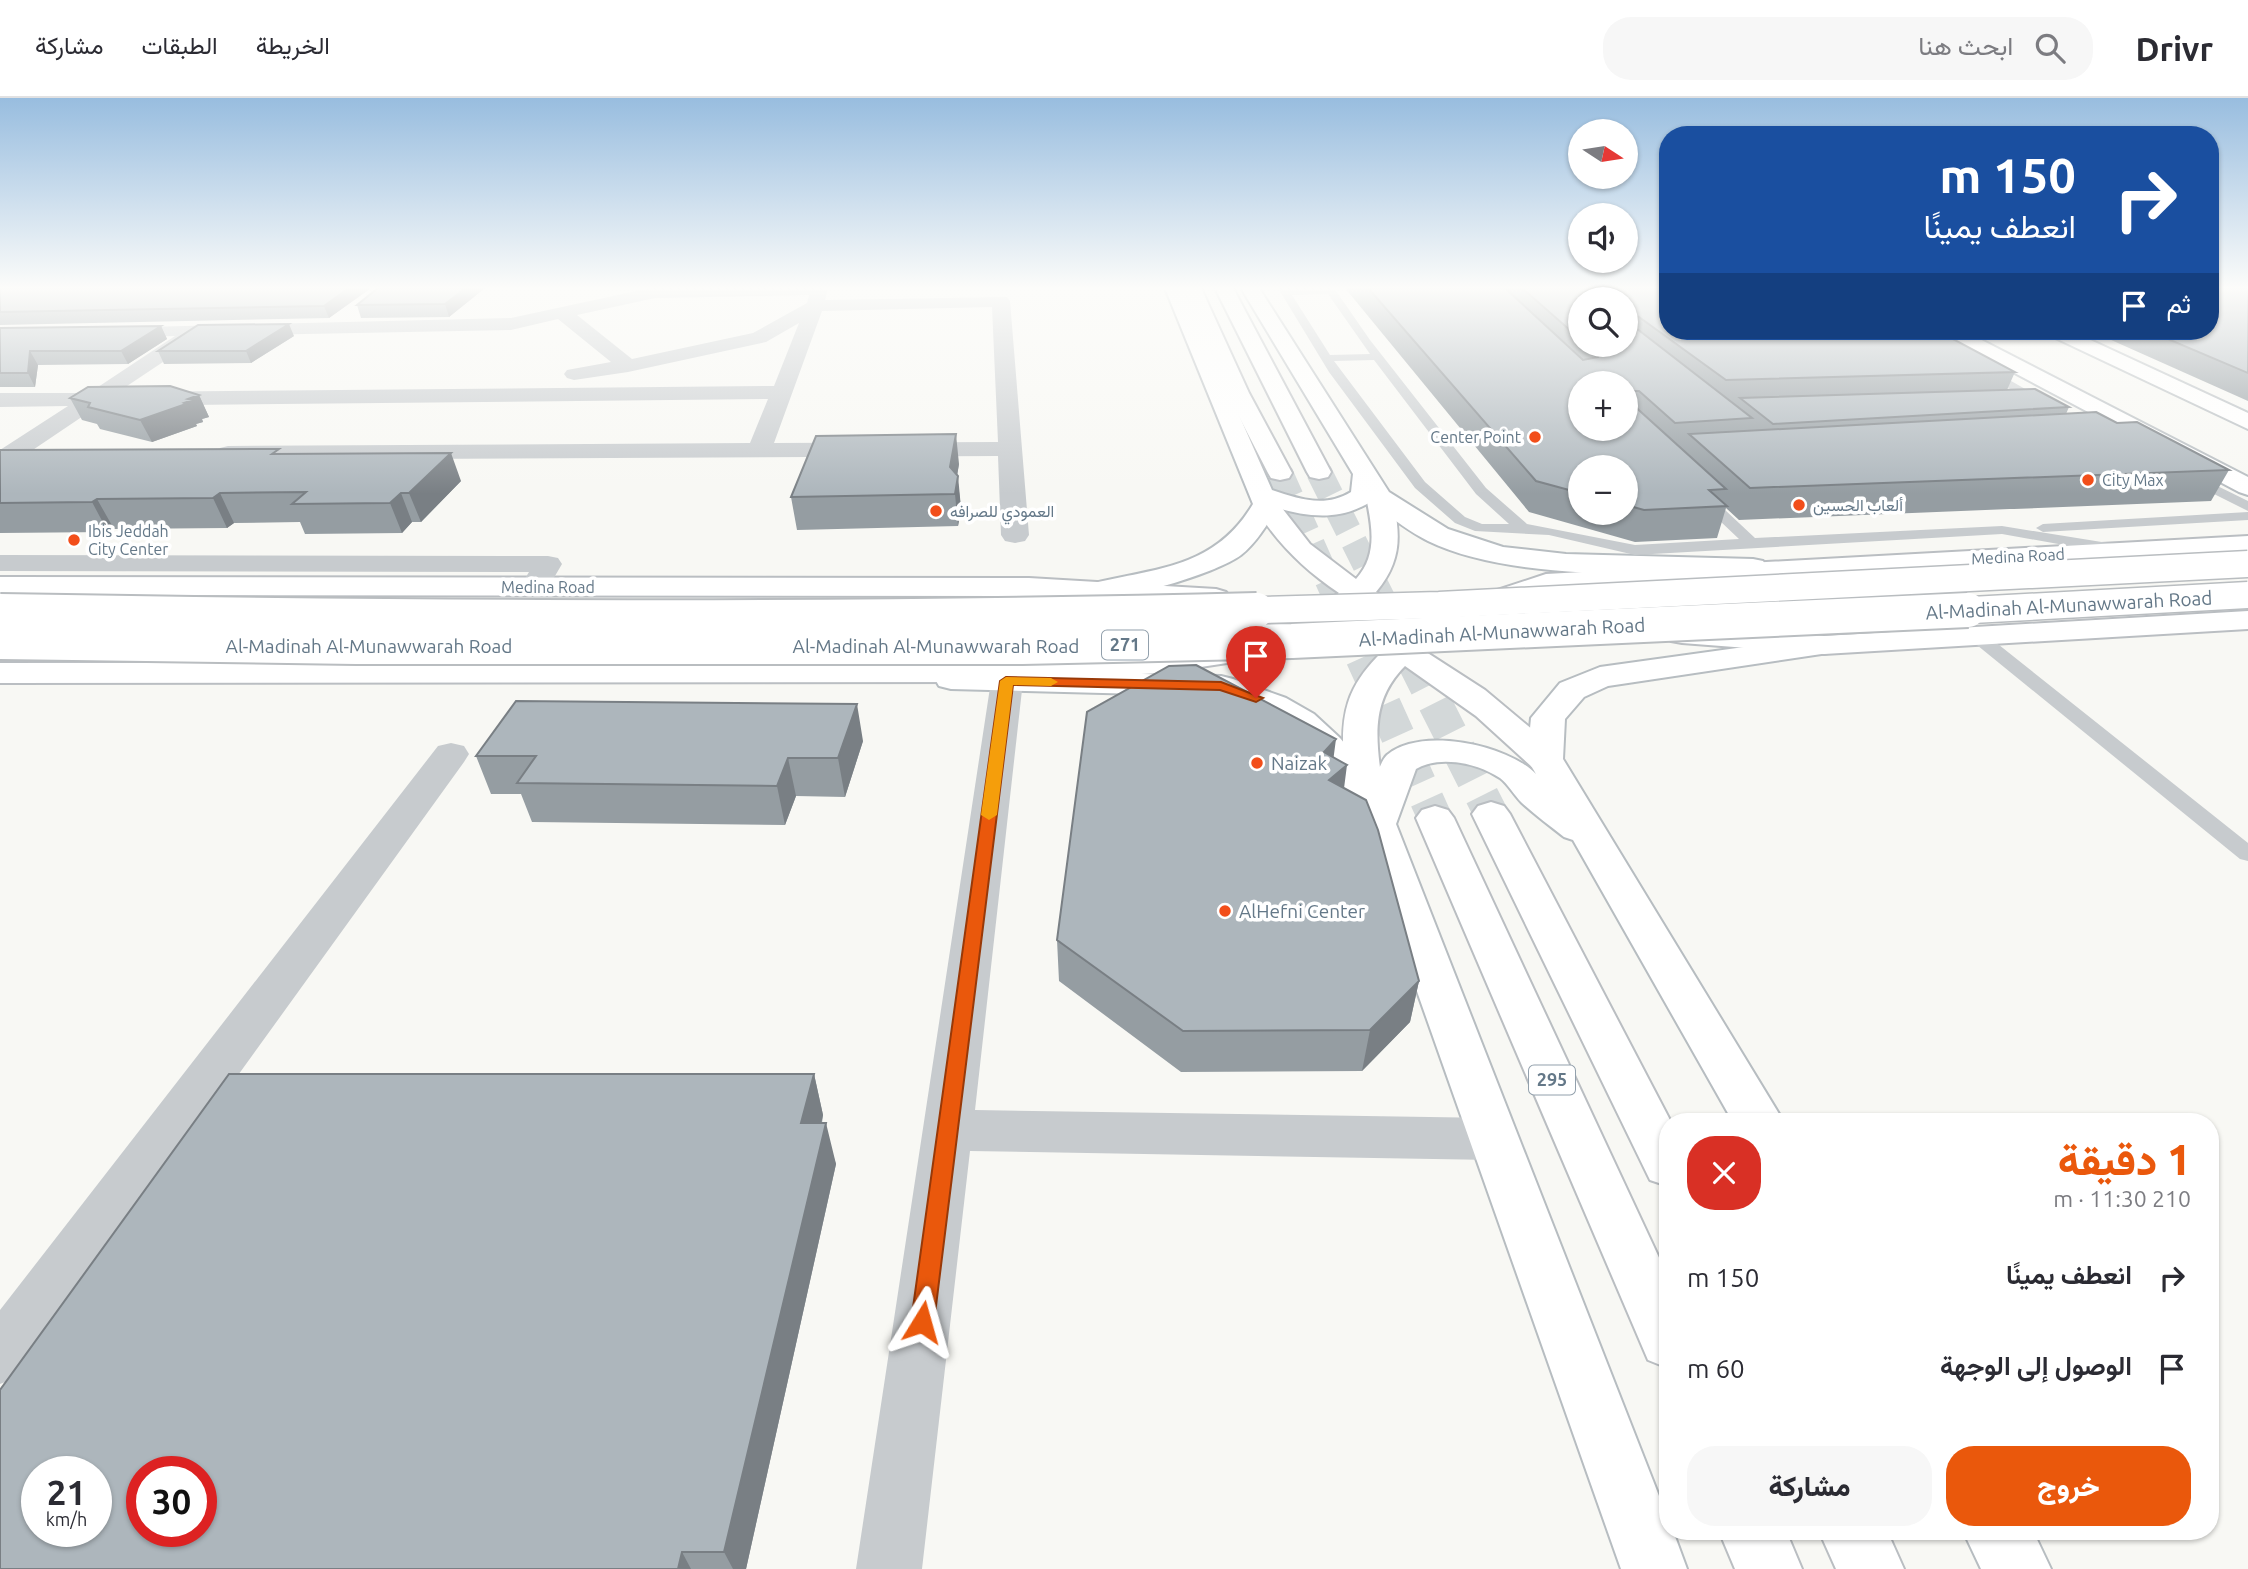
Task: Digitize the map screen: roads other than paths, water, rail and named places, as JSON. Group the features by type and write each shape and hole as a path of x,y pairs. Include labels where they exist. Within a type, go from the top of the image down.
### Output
{"main road":[{"path":"1203,357 1276,525 1318,565 1395,615 1479,638 1692,634"},
{"path":"1222,357 1280,472"},
{"path":"1260,357 1319,471"},
{"path":"994,676 1161,663 1249,651 1295,632 1358,593 1376,578 1388,539 1387,524 1372,486 1292,357"},
{"path":"1989,357 2051,398 2248,487"},
{"path":"2109,357 2248,424"},
{"path":"2051,398 2210,461 2248,469"},
{"path":"1263,499 1305,509 1324,510 1352,505 1372,486"},
{"path":"1372,486 1438,535 1500,555 1566,562 1788,568"},
{"path":"1096,591 1192,567 1225,554 1245,534 1263,499"},
{"name":"Medina Road","path":"1788,568 2248,544"},
{"name":"Al-Madinah Al-Munawwarah Road","path":"0,611 385,617 1023,616 1453,604 2248,565"},
{"path":"1654,1569 1371,808 1358,736 1362,704 1375,676 1402,650 1432,627 1460,613 1546,583 1788,568"},
{"path":"1646,578 1578,593 1573,608 1589,621 1692,634 1824,645"},
{"name":"Medina Road","path":"0,586 1029,587 1096,591"},
{"path":"1096,591 1251,599 1320,617 1358,629 1402,650 1451,681 1491,711 1532,751 1545,759 1754,1113"},
{"path":"994,676 1170,646 1208,625 1207,616 1184,602 1096,591"},
{"name":"Al-Madinah Al-Munawwarah Road","path":"0,642 356,647 1022,647 1305,640 1813,618 2248,595"},
{"path":"1545,759 1548,718 1572,690 1600,677 1824,645 2248,620"},
{"path":"0,673 812,672 994,676 1221,686 1256,698 1300,719 1328,745 1371,808"},
{"path":"1371,808 1400,763 1418,753 1444,751 1477,757 1513,771 1535,796 1594,841"},
{"path":"1491,814 1659,1147"},
{"name":"295","path":"1435,818 1659,1321"},
{"path":"1756,1540 1769,1569"},
{"path":"1856,1540 1871,1569"},
{"path":"2001,1540 2018,1569"}],"street":[{"path":"5,458 158,357"},
{"path":"616,357 628,366"},
{"path":"433,396 628,366 672,357"},
{"path":"759,451 795,357"},
{"path":"1004,357 1015,535"},
{"path":"0,400 782,392"},
{"path":"2218,410 2248,411"},
{"path":"204,454 1010,449"},
{"path":"5,458 51,454"},
{"path":"0,563 548,564 535,587"},
{"path":"889,1569 949,1130 994,676"},
{"path":"0,1356 451,754"},
{"path":"949,1130 1493,1139"}],"lane":[{"path":"1326,358 1378,357 1481,491 1524,528"},
{"path":"1326,358 1420,485 1460,520 1480,528 1524,528 1635,550 2248,516"},
{"path":"1975,365 2051,398"},
{"path":"2018,405 2051,398"},
{"path":"2178,470 2248,507"},
{"path":"1692,487 1751,543"},
{"path":"2003,530 2120,550"},
{"path":"1978,637 2248,854"}],"tunnel":[{"path":"1319,472 1388,610"},
{"path":"1280,473 1342,612"},
{"path":"1341,610 1435,818"},
{"path":"1388,610 1491,814"}],"place":[{"name":"Center Point","path":"1535,437"},
{"name":"City Max","path":"2088,480"},
{"name":"ألعاب الحسين","path":"1799,505"},
{"name":"العمودي للصرافه","path":"936,511"},
{"name":"Ibis Jeddah City Center","path":"74,540"},
{"name":"Naizak","path":"1257,763"},
{"name":"AlHefni Center","path":"1225,911"}]}
